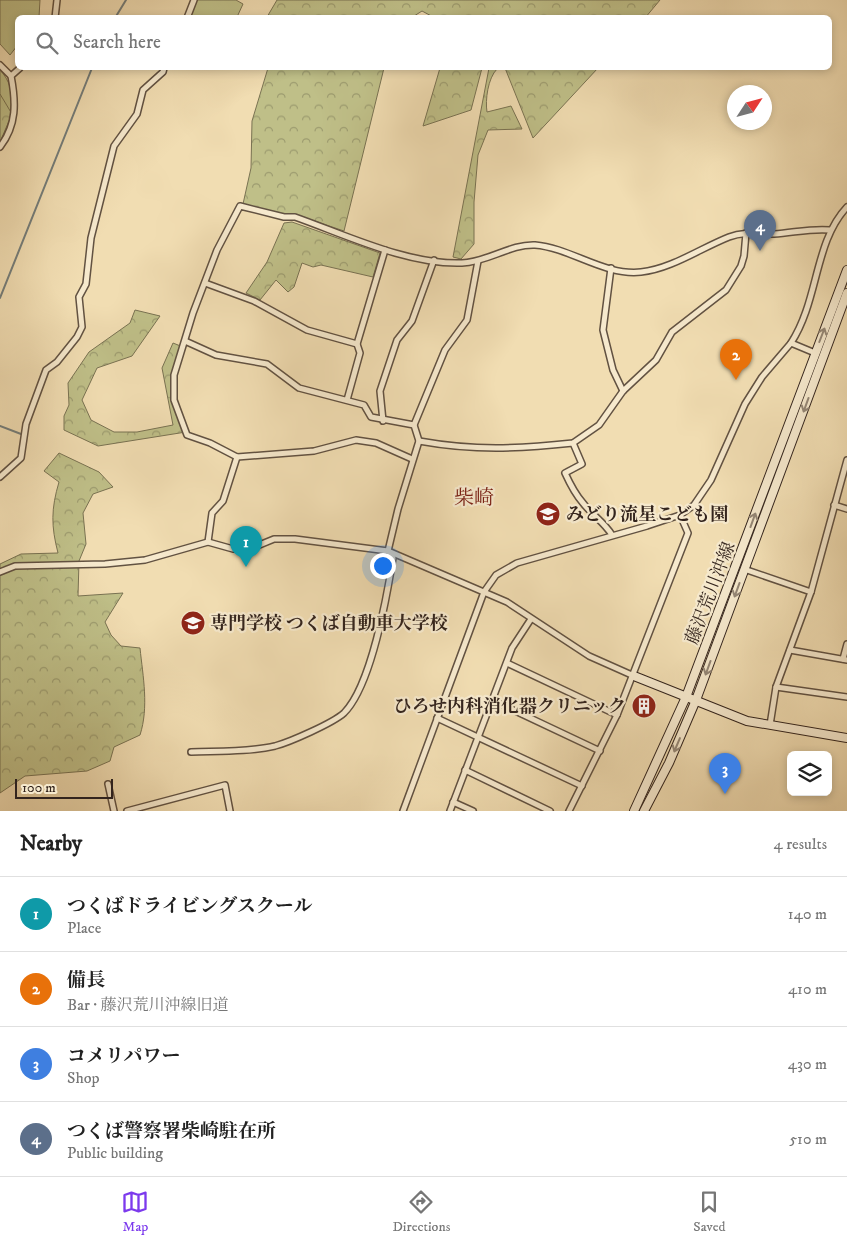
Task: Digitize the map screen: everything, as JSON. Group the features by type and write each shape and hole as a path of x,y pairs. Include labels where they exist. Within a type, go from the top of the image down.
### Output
{"main road":[{"name":"藤沢荒川沖線","path":"634,811 686,696 847,270"},
{"name":"藤沢荒川沖線","path":"644,811 669,763 696,700 847,293"},
{"path":"634,676 747,721 847,738"}],"street":[{"path":"55,15 57,0"},
{"path":"188,15 194,0"},
{"path":"0,65 11,76 16,98 14,118 0,147"},
{"path":"11,76 18,70"},
{"path":"0,478 21,458 26,424 46,370 56,362 77,337 82,327 79,297 86,284 91,238 114,146 137,114 143,90 164,70"},
{"path":"412,459 376,443 356,440 314,451 237,457 210,443 187,435 174,400 174,375 217,250 240,206 284,217 295,217 385,250 434,260 463,263 478,261 522,245 537,245 611,268 640,273 684,258 731,236 746,233 774,234 830,230"},
{"path":"403,811 484,592 496,575 517,563 680,515 694,505 704,492 745,404 762,377 792,343 804,323 830,230 847,207"},
{"path":"420,441 460,448 508,450 573,443 598,425 623,391 656,360 672,332 726,290 741,266 746,233"},
{"path":"347,400 360,353 357,344 385,250"},
{"path":"383,421 380,391 397,340 412,321 434,260"},
{"path":"388,552 412,459 420,441 414,425 445,350 467,320 478,261"},
{"path":"611,268 603,330 613,370 623,391"},
{"path":"205,283 254,301 307,330 357,344"},
{"path":"185,341 216,355 267,364 299,388 364,405 371,417 383,421 414,425"},
{"path":"792,343 815,353"},
{"path":"573,443 582,464 566,473 571,486 583,504 606,524 612,535"},
{"path":"208,542 212,513 222,501 237,457"},
{"path":"770,725 776,687 811,592 847,460"},
{"path":"834,505 847,509"},
{"path":"569,811 600,751 634,676 688,533 680,515"},
{"path":"0,572 15,566 105,564 146,560 208,542 233,550 252,548 274,539 295,539 388,552 507,602 589,656 634,676"},
{"path":"191,752 275,746 300,736 344,712 360,686 383,618 393,558 388,552"},
{"path":"744,569 811,592"},
{"path":"450,811 512,648 532,619"},
{"path":"790,650 845,659 847,644"},
{"path":"507,663 617,715"},
{"path":"776,687 847,697"},
{"path":"492,700 600,751"},
{"path":"437,718 582,786"},
{"path":"465,770 550,811"},
{"path":"108,784 114,811"},
{"path":"127,811 225,785 230,811"},
{"path":"453,802 473,811"}],"green space":[{"path":"0,0 40,0 39,15 15,15 15,49 10,55 0,44"},
{"path":"197,0 236,0 243,4 238,15 191,15"},
{"path":"277,0 660,0 648,15 429,15 422,11 416,15 268,15"},
{"path":"0,70 10,87 11,105 10,114 0,142"},
{"path":"267,70 384,70 344,231 297,215 283,215 243,204 251,168 252,121"},
{"path":"439,70 481,70 471,110 423,126"},
{"path":"489,70 496,70 491,78 488,89 487,112 511,106 522,129 488,130 478,155 474,202 474,244 461,259 453,257"},
{"path":"506,70 596,70 533,138"},
{"path":"0,94 12,114 0,142"},
{"path":"292,222 380,253 373,277 321,265 313,267 302,263 294,287 288,292 276,280 260,300 246,293 267,262 284,223"},
{"path":"135,310 160,316 132,356 97,368 82,400 91,420 114,432 137,432 173,425 162,368 173,343 183,347 175,381 175,390 178,408 186,432 98,446 64,430 64,416 69,405 68,383 89,352 130,323"},
{"path":"59,453 99,472 113,487 93,494 83,513 86,544 79,561 78,596 123,593 105,622 111,635 121,646 140,648 145,703 143,724 140,735 114,747 110,761 87,771 25,776 0,793 0,564 21,554 58,553 53,518 54,501 59,482 44,471"}],"waterway":[{"path":"117,15 126,0"},
{"path":"0,298 91,70"},
{"path":"0,426 21,434"}],"place":[{"name":"つくば警察署柴崎駐在所","path":"760,251"},
{"name":"備長","path":"736,380"},
{"name":"みどり流星こども園","path":"548,514"},
{"name":"つくばドライビングスクール","path":"246,567"},
{"name":"専門学校 つくば自動車大学校","path":"193,623"},
{"name":"ひろせ内科消化器クリニック","path":"644,706"},
{"name":"コメリパワー","path":"725,794"}],"district":[{"name":"柴崎","path":"474,497"}]}
